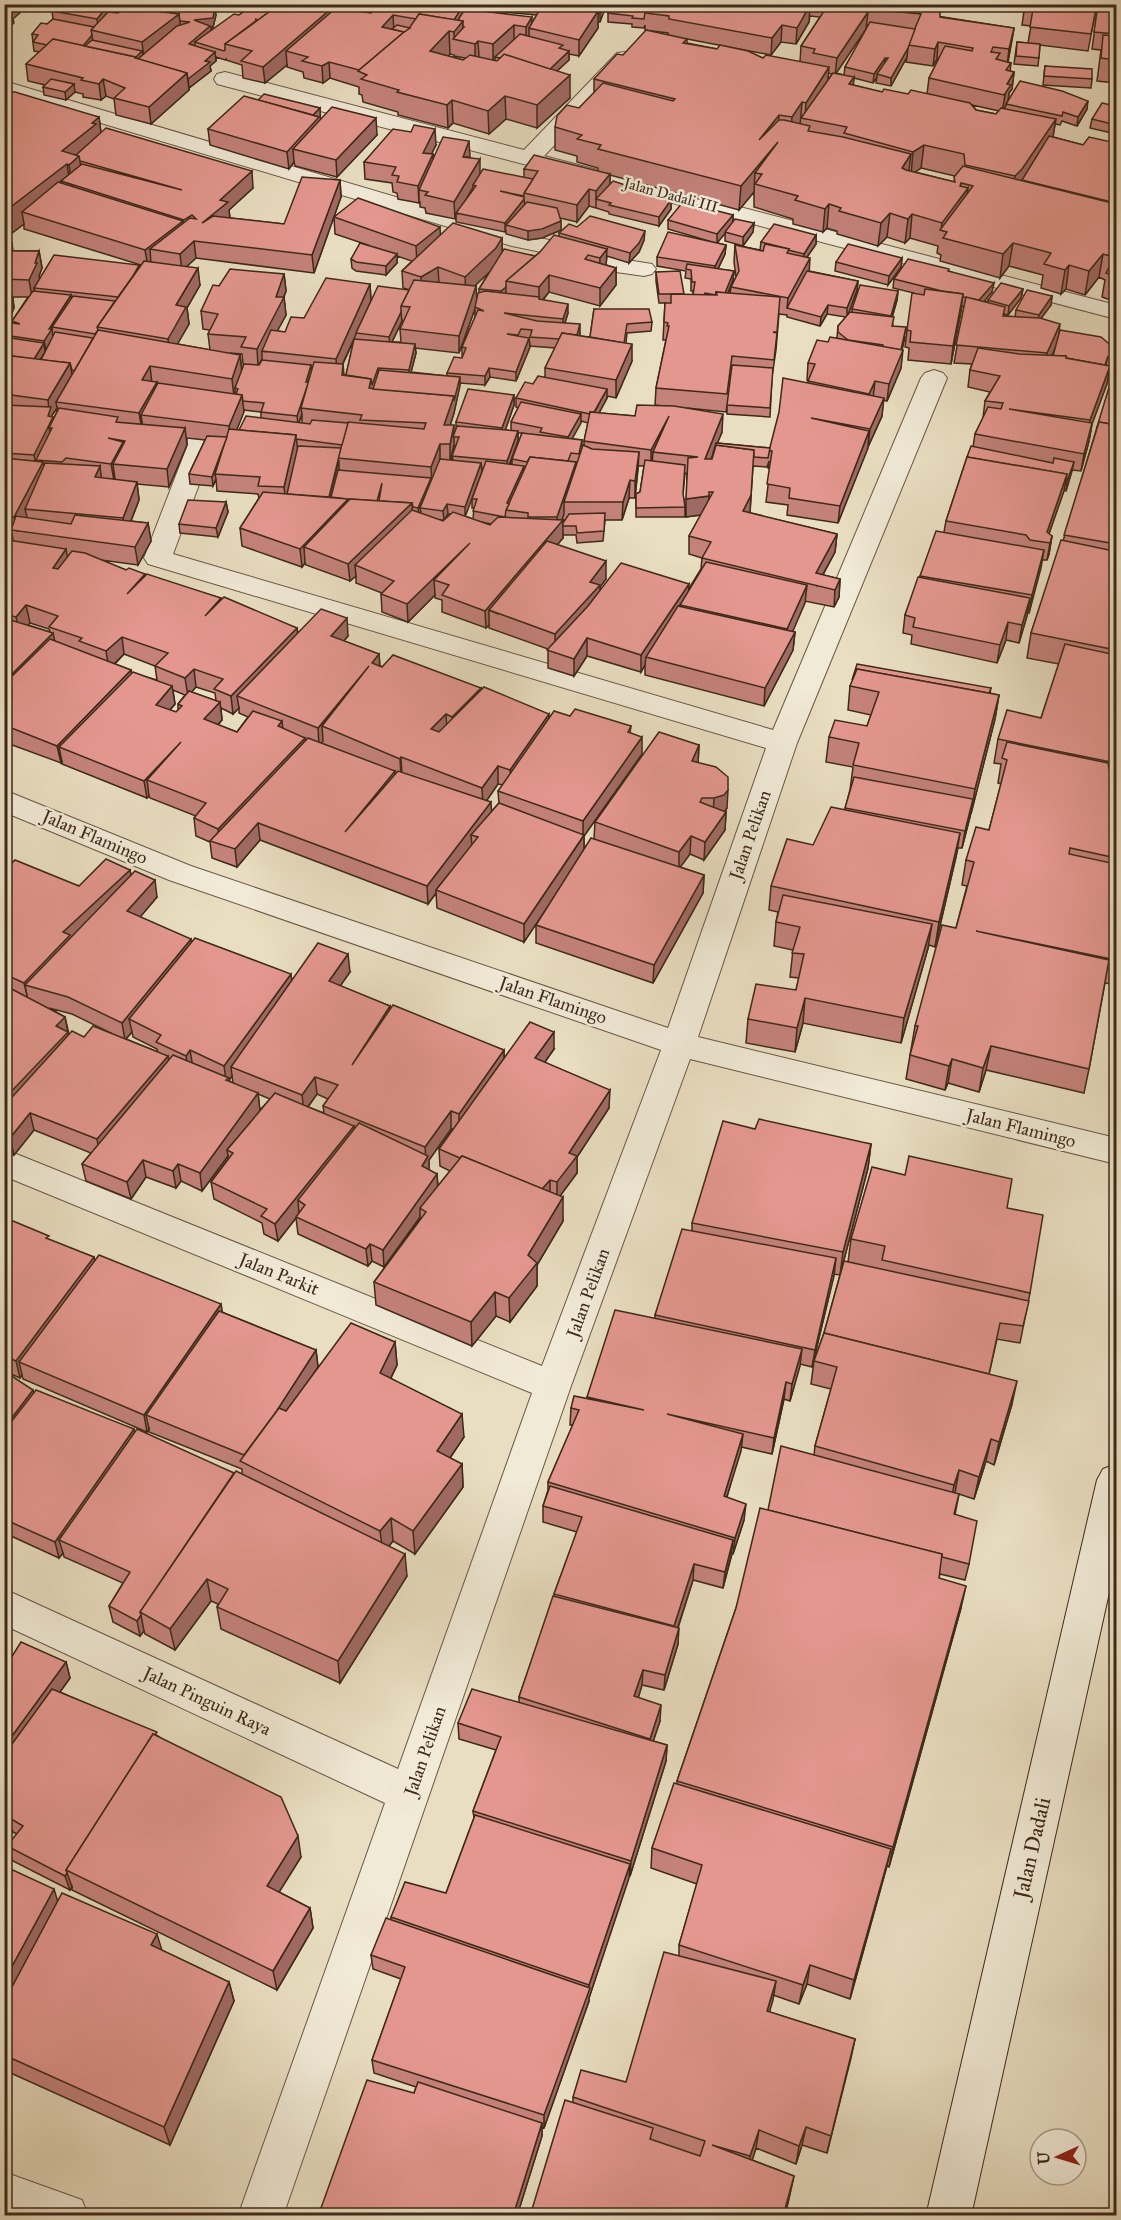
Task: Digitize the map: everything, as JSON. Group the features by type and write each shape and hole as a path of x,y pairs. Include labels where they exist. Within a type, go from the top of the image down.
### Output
{"street":[{"path":"529,158 625,58 642,45"},
{"name":"Jalan Dadali III","path":"225,79 1116,312"},
{"path":"4,87 520,241 587,254 602,263 644,269"},
{"name":"Jalan Pelikan","path":"260,2216 553,1386 679,1044 782,743 934,378"},
{"path":"119,430 202,442 158,558 782,743"},
{"name":"Jalan Flamingo","path":"4,800 180,873 679,1044 1116,1151"},
{"name":"Jalan Parkit","path":"4,1161 553,1386"},
{"name":"Jalan Dadali","path":"948,2216 1116,1480"},
{"name":"Jalan Pinguin Raya","path":"4,1606 410,1796"},
{"path":"4,2194 66,2216"}],"building":[{"path":"4,4 19,4 12,10 11,6"},
{"path":"58,4 109,4 97,19 52,11"},
{"path":"128,4 200,4 215,7 213,18 194,20 210,26 189,44 215,52 205,61 210,62 188,79 187,73 138,59 177,26 190,22 180,21 179,14 126,8"},
{"path":"254,4 280,4 258,20 255,19 257,20 225,44 224,51 195,42 234,14 239,15"},
{"path":"280,4 321,4 333,7 263,67 241,61 252,51 225,44"},
{"path":"321,4 352,4 348,10 336,8 334,10 333,7"},
{"path":"378,4 464,4 454,20 419,14 416,19 393,15 382,27 404,32 359,70 329,62 322,66 302,61 308,57 286,51 336,8 371,13"},
{"path":"543,4 559,4 598,11 579,40 529,28"},
{"path":"559,4 603,4 598,13 598,11"},
{"path":"611,4 649,4 644,19 608,13"},
{"path":"649,4 810,5 797,28 782,25 772,38 645,13"},
{"path":"861,4 940,4 940,17 1014,28 1009,49 993,47 991,52 1000,53 996,59 1011,63 1006,70 1014,72 1007,84 1011,85 1004,95 929,78 945,46 972,51 973,48 938,42 935,49 908,45 921,14 860,8"},
{"path":"1025,4 1097,4 1091,34 1030,27 1033,9 1024,8"},
{"path":"1098,4 1116,4 1116,34 1094,32"},
{"path":"4,5 11,6 4,12"},
{"path":"828,5 868,12 837,58 813,53 815,49 801,46"},
{"path":"123,7 179,14 142,42 91,30 108,12 118,13"},
{"path":"465,9 532,17 526,27 514,25 493,44 478,41 475,44 453,39 464,27 463,21 458,20"},
{"path":"419,14 463,21 454,32 449,31 430,51 463,60 470,55 497,61 504,54 570,75 537,105 505,96 488,111 452,100 447,105 397,92 399,90 361,79 367,75 358,71 410,27"},
{"path":"53,19 94,27 91,30 92,35 83,46 53,39 47,45 33,42 38,35 32,34 41,23 47,24"},
{"path":"870,22 915,29 908,48 891,78 877,74 888,58 885,58 874,74 845,67"},
{"path":"397,25 410,28 404,32 392,29"},
{"path":"646,30 687,39 683,43 717,49 720,45 748,51 763,58 766,55 829,67 806,103 802,102 792,117 779,115 759,140 779,120 784,120 810,126 808,131 911,154 902,168 906,170 955,182 954,177 963,166 1116,204 1116,252 1114,257 1103,254 1089,271 1069,265 1065,270 1044,264 1051,253 1013,243 1003,254 943,238 947,232 940,230 973,186 961,183 960,186 968,188 942,223 912,214 908,219 890,213 881,223 839,211 841,208 829,204 825,209 795,200 798,196 755,184 762,174 755,173 778,142 741,186 598,149 601,145 577,139 582,135 555,127 557,116 567,105 579,108 603,83 673,101 675,99 594,79 617,54 623,55"},
{"path":"520,34 563,45 559,48 569,51 550,69 504,54 500,58 495,57"},
{"path":"1103,35 1116,36 1116,60 1101,58"},
{"path":"53,39 136,57 187,73 149,107 114,98 125,88 103,79 99,84 26,64"},
{"path":"92,40 142,51 136,57 85,46"},
{"path":"1017,42 1040,44 1039,58 1016,56"},
{"path":"1045,66 1092,69 1092,79 1044,76"},
{"path":"833,73 854,77 849,84 882,92 884,89 908,94 911,90 970,103 976,110 996,114 1001,108 1056,119 1015,176 965,165 964,154 924,145 913,152 844,133 847,127 801,118"},
{"path":"51,79 74,84 65,92 43,87"},
{"path":"1020,81 1062,91 1088,101 1078,117 1063,112 1062,116 1006,104"},
{"path":"9,92 99,117 92,123 96,124 62,151 79,156 4,212 4,96"},
{"path":"264,94 320,108 313,115 258,100"},
{"path":"244,96 319,117 287,152 208,129"},
{"path":"1102,103 1116,106 1116,125 1092,119"},
{"path":"332,107 376,118 336,160 293,149"},
{"path":"414,125 435,129 423,153 433,154 418,186 397,182 399,176 392,175 396,167 364,162 393,129 411,132"},
{"path":"106,128 252,171 220,200 228,202 202,223 213,216 284,224 302,177 340,180 312,255 194,241 180,254 150,249 190,218 196,219 192,215 184,220 61,181 82,164 182,190 80,161 79,156 76,155"},
{"path":"1049,136 1083,145 1089,137 1116,143 1116,203 1022,180"},
{"path":"443,137 469,141 463,157 480,159 454,202 425,195 428,192 419,190"},
{"path":"534,155 610,174 596,191 589,189 577,205 524,193 538,171 524,169"},
{"path":"483,169 533,179 524,196 500,191 524,197 505,223 456,213 476,186 473,185"},
{"path":"613,181 671,200 659,217 609,205 611,203 596,199"},
{"path":"58,182 183,221 145,250 22,212"},
{"path":"358,198 440,227 416,246 334,217"},
{"path":"527,202 557,208 561,221 542,229 528,231 506,225"},
{"path":"683,202 733,215 717,234 668,220"},
{"path":"590,216 645,231 639,243 630,253 559,233 569,224 577,227"},
{"path":"735,219 754,223 743,237 725,232"},
{"path":"453,223 502,238 496,248 465,277 438,267 421,277 402,271"},
{"path":"774,224 816,235 804,254 761,242"},
{"path":"668,232 726,245 715,266 657,257"},
{"path":"554,235 607,249 600,258 588,255 585,259 616,268 600,288 549,275 539,287 506,281 540,252"},
{"path":"4,243 12,243 11,251 39,251 35,263 37,263 29,280 4,279"},
{"path":"360,243 397,254 386,266 356,262 351,259"},
{"path":"765,244 789,249 787,253 810,258 788,298 731,287 739,271 735,245 763,251"},
{"path":"848,244 902,258 889,276 836,262"},
{"path":"504,249 535,256 506,281 506,287 501,291 479,289"},
{"path":"54,255 139,265 118,297 34,288"},
{"path":"1116,255 1116,276 1106,273"},
{"path":"908,259 994,283 979,300 963,297 963,294 894,279"},
{"path":"144,261 198,268 176,305 186,307 168,339 97,327"},
{"path":"687,264 734,271 725,293 693,295 695,282 692,282 691,270 686,269"},
{"path":"230,269 284,274 276,297 284,297 257,349 241,347 246,337 208,334 218,314 201,311 213,285 219,286"},
{"path":"680,271 684,294 659,294 656,272"},
{"path":"807,271 858,281 847,308 828,305 821,317 787,308"},
{"path":"326,278 370,284 336,359 262,351 271,330 285,332 291,317 304,318"},
{"path":"414,280 476,286 459,336 400,329 410,307 401,306"},
{"path":"1001,283 1023,289 1009,306 988,300"},
{"path":"860,285 898,291 891,316 852,309"},
{"path":"378,286 409,290 389,337 356,333"},
{"path":"925,289 963,294 953,346 910,342 911,331 907,330 912,293 924,295"},
{"path":"4,290 11,290 4,306"},
{"path":"1027,290 1052,296 1039,315 1016,310"},
{"path":"33,291 71,295 44,341 4,335 4,322 20,324 12,321"},
{"path":"485,291 539,297 539,299 568,304 563,319 504,313 537,321 580,324 577,335 562,333 559,339 530,337 532,330 521,329 518,335 507,334 529,338 516,372 489,368 485,376 447,373 454,357 462,358 466,348 462,347 478,310 484,311 475,307 478,293"},
{"path":"716,292 780,297 777,332 773,332 777,333 774,360 732,356 727,394 656,388 669,326 664,322 665,303 671,303 671,294 717,295"},
{"path":"73,296 115,301 97,327 95,334 52,327"},
{"path":"966,297 1005,307 1003,316 1040,318 1060,324 1047,353 956,345"},
{"path":"594,309 649,309 652,322 627,324 624,343 590,337"},
{"path":"850,312 894,317 892,326 906,327 901,350 848,340 838,332 838,326"},
{"path":"98,330 240,355 232,379 150,366 142,380 157,382 139,413 56,402"},
{"path":"1060,330 1101,337 1108,343 1116,343 1116,373 1109,371 1110,366 1106,365 1108,356 1105,365 1066,358 1066,356 1053,356"},
{"path":"55,332 93,338 74,371 70,363 41,360"},
{"path":"562,333 632,344 616,380 545,368"},
{"path":"4,337 44,343 34,359 4,355"},
{"path":"830,337 903,350 889,384 875,381 869,394 808,381 815,364 808,363 817,340 828,342"},
{"path":"354,339 415,344 409,370 378,368 372,385 371,379 346,375"},
{"path":"978,348 1019,354 1066,356 1066,358 1110,366 1090,420 1009,409 1092,423 1084,454 975,434 988,407 1001,409 1003,403 985,401 1000,376 970,370"},
{"path":"4,355 70,363 48,400 4,394"},
{"path":"262,360 311,365 306,382 309,381 297,416 261,412 264,403 243,401 242,395 236,394 238,389 235,388 244,364 259,365"},
{"path":"314,362 343,364 342,375 371,379 369,388 454,396 444,425 454,425 450,444 440,444 431,467 338,458 348,422 424,429 426,423 360,420 362,415 301,408"},
{"path":"732,365 773,368 770,408 727,405"},
{"path":"379,370 460,377 454,401 454,396 373,389"},
{"path":"538,376 607,389 594,412 590,414 516,398 525,382 533,384"},
{"path":"783,378 884,398 870,429 811,418 869,431 840,506 789,498 790,488 767,484 772,451 769,451 779,412"},
{"path":"158,383 242,395 229,426 141,415"},
{"path":"1110,384 1116,386 1116,425 1099,422 1097,427"},
{"path":"468,389 514,395 502,428 456,422"},
{"path":"521,402 581,414 568,437 540,432 542,428 511,422"},
{"path":"4,405 51,407 48,416 53,417 34,455 4,453"},
{"path":"637,405 674,406 723,414 705,459 712,459 716,445 754,450 751,495 743,511 837,534 816,573 840,579 835,590 702,558 711,542 689,536 713,492 709,492 709,496 686,499 688,458 698,457 653,452 669,416 651,450 584,441 590,412 635,416"},
{"path":"59,408 118,417 116,422 185,428 167,469 113,464 125,441 108,438 123,442 111,464 66,458 62,462 36,460"},
{"path":"246,416 310,424 312,420 348,423 342,445 296,439 296,435 239,430"},
{"path":"1099,422 1116,425 1116,544 1064,535"},
{"path":"457,426 518,431 507,461 452,456 459,437 453,437"},
{"path":"229,429 296,435 284,487 258,486 260,477 215,474"},
{"path":"522,433 582,440 579,454 571,453 568,461 530,457 527,462 512,459"},
{"path":"207,436 227,437 212,477 189,474"},
{"path":"716,443 770,448 768,458 754,457 754,450 716,445 713,453"},
{"path":"583,445 592,449 639,452 635,481 630,480 623,502 564,502"},
{"path":"298,446 341,448 329,497 287,494"},
{"path":"971,446 1053,463 1054,458 1074,462 1066,481 1067,474 967,457"},
{"path":"530,457 576,462 557,517 528,517 528,513 506,510"},
{"path":"967,457 1067,474 1047,532 1052,536 1050,543 1030,540 1026,535 946,521"},
{"path":"4,458 43,462 14,517 4,515"},
{"path":"440,459 481,463 465,507 447,504 443,511 420,508"},
{"path":"645,460 685,465 683,493 685,507 636,508 636,494 640,492"},
{"path":"486,461 524,466 507,503 509,504 505,517 473,511 477,499 472,499"},
{"path":"45,463 100,466 95,477 137,482 123,518 25,509"},
{"path":"338,470 431,478 418,508 413,507 412,503 379,501 382,483 377,501 331,497"},
{"path":"263,492 348,499 300,549 240,528"},
{"path":"350,499 412,503 348,564 304,547"},
{"path":"188,500 226,502 216,528 179,524"},
{"path":"412,510 443,521 453,512 490,525 498,517 563,520 485,611 442,595 449,585 434,580 470,543 407,604 381,594 394,581 355,565"},
{"path":"605,513 604,531 577,533 576,526 563,526 569,514"},
{"path":"75,515 148,523 135,547 11,530 16,516 71,524"},
{"path":"936,531 1044,550 1032,595 920,576"},
{"path":"8,540 66,549 53,568 58,569 72,551 85,553 126,570 129,568 145,574 127,594 147,574 221,598 205,616 224,597 297,628 231,696 214,689 223,679 194,669 185,678 155,666 168,653 122,637 106,651 79,641 82,638 49,627 58,616 26,605 16,617 4,614 4,542"},
{"path":"1061,540 1114,551 1113,553 1116,554 1116,650 1031,633"},
{"path":"547,541 606,561 590,582 600,585 555,634 489,610"},
{"path":"706,562 807,585 787,629 680,605"},
{"path":"621,563 689,584 641,655 587,638 574,659 547,650 588,606"},
{"path":"918,577 1030,598 1022,625 1008,622 1000,645 913,627 915,618 905,615"},
{"path":"678,606 795,632 765,688 646,657"},
{"path":"321,609 347,618 331,636 379,654 372,663 382,667 393,655 481,688 452,717 446,714 431,729 439,732 484,687 549,714 510,770 498,766 482,788 401,757 400,759 322,726 369,666 318,728 237,696"},
{"path":"4,618 53,633 4,682"},
{"path":"50,639 131,670 57,746 4,725 4,684"},
{"path":"1065,644 1116,655 1116,763 998,739 1007,710 1041,718"},
{"path":"857,664 991,688 989,693 857,669 852,680"},
{"path":"857,669 999,695 975,789 853,765 859,743 829,737 835,720 867,726 879,692 850,686"},
{"path":"133,672 172,686 156,705 176,712 182,706 178,704 189,691 220,702 204,719 237,732 253,711 282,721 278,726 305,738 218,829 194,818 206,803 147,780 181,742 144,781 59,747"},
{"path":"575,709 631,726 628,732 642,737 583,821 498,791 554,711 570,716"},
{"path":"659,732 699,745 692,761 716,767 728,777 728,790 724,795 702,798 700,802 726,812 705,842 691,836 679,852 595,822"},
{"path":"308,738 395,771 345,832 398,771 491,802 427,886 258,823 235,849 210,841"},
{"path":"1007,742 1108,763 1109,769 1116,770 1116,858 1070,848 1069,854 1116,864 1116,960 976,931 1109,960 1089,1069 991,1046 983,1068 952,1059 949,1066 910,1055 918,1026 915,1026 942,925 956,928 974,862 966,860 976,827 989,830 1007,760 1002,758"},
{"path":"854,777 973,799 965,831 845,808"},
{"path":"499,803 584,835 524,924 436,890 478,837 471,835"},
{"path":"831,807 960,833 939,922 771,886 787,839 813,845"},
{"path":"591,838 704,875 654,965 536,925"},
{"path":"4,857 10,859 4,865"},
{"path":"106,859 130,870 63,932 70,935 24,983 4,974 4,871 15,860 79,886"},
{"path":"135,871 155,880 127,911 191,939 122,1023 68,997 25,985"},
{"path":"783,895 932,924 904,1018 805,998 797,1028 748,1019 756,984 796,990 804,954 792,953 800,927 776,922"},
{"path":"195,938 291,974 224,1066 190,1050 186,1056 156,1042 161,1035 129,1019"},
{"path":"318,943 348,954 329,981 390,1006 352,1065 393,1005 504,1050 459,1114 451,1111 425,1147 323,1106 338,1085 315,1077 302,1095 231,1067"},
{"path":"4,985 65,1017 56,1026 68,1032 5,1098"},
{"path":"530,1022 554,1032 535,1058 610,1090 569,1153 577,1156 557,1182 550,1180 542,1189 462,1156 460,1158 439,1149"},
{"path":"93,1026 168,1056 97,1139 30,1113 10,1138 4,1135 4,1106 72,1031 84,1037"},
{"path":"173,1055 229,1078 226,1080 258,1093 200,1173 178,1164 173,1171 143,1160 127,1182 82,1164"},
{"path":"275,1093 354,1126 275,1224 261,1216 267,1209 211,1182 233,1153 227,1150"},
{"path":"759,1119 871,1144 843,1252 692,1223 723,1121 755,1129"},
{"path":"359,1123 428,1156 422,1166 437,1174 383,1250 370,1244 366,1249 296,1217 305,1205 298,1200"},
{"path":"462,1156 563,1197 528,1255 537,1263 509,1298 495,1292 471,1322 374,1282 426,1212 420,1208"},
{"path":"909,1156 1012,1179 1007,1208 1043,1215 1030,1293 882,1260 885,1246 851,1239 872,1167 905,1175"},
{"path":"13,1221 49,1236 46,1238 94,1257 16,1361 4,1356 4,1224 8,1225"},
{"path":"682,1229 836,1258 815,1350 655,1315"},
{"path":"99,1255 221,1304 144,1415 19,1362"},
{"path":"844,1261 1029,1301 1023,1326 1000,1323 989,1374 824,1333"},
{"path":"615,1310 802,1349 792,1384 786,1382 774,1438 667,1414 743,1434 724,1496 746,1504 735,1538 548,1482 579,1410 571,1408 574,1396 644,1410 587,1397"},
{"path":"219,1311 316,1350 276,1412 244,1455 146,1415"},
{"path":"351,1323 395,1342 380,1373 462,1414 437,1451 462,1464 413,1531 391,1518 380,1531 240,1461 279,1408 286,1411"},
{"path":"824,1333 1017,1381 999,1442 991,1439 979,1477 959,1470 954,1485 815,1446 837,1367 814,1361"},
{"path":"4,1371 33,1390 4,1428"},
{"path":"36,1390 134,1429 55,1542 6,1520 4,1522 4,1431"},
{"path":"137,1429 234,1473 140,1612 141,1615 137,1621 109,1606 130,1572 59,1540"},
{"path":"781,1446 959,1494 954,1514 977,1521 969,1564 942,1557 942,1554 768,1510"},
{"path":"236,1471 405,1554 338,1661 217,1607 228,1589 207,1579 170,1629 140,1612"},
{"path":"550,1486 733,1540 725,1572 694,1564 674,1626 554,1594 582,1517 543,1506"},
{"path":"760,1508 942,1554 939,1578 966,1586 893,1847 677,1781 736,1608"},
{"path":"553,1596 679,1628 665,1675 643,1670 634,1696 661,1705 650,1739 519,1697"},
{"path":"21,1642 66,1662 4,1747 4,1655 11,1658"},
{"path":"52,1689 157,1732 153,1734 66,1870 65,1876 7,1846 23,1826 8,1817 4,1821 4,1755"},
{"path":"472,1689 667,1745 631,1861 473,1811 501,1737 458,1723"},
{"path":"153,1734 281,1797 298,1836 267,1886 310,1908 273,1971 66,1870"},
{"path":"674,1783 891,1849 854,1980 810,1965 803,1985 679,1945 702,1865 652,1848"},
{"path":"475,1815 630,1864 589,1985 391,1917 405,1882 446,1893"},
{"path":"4,1866 54,1889 4,1981"},
{"path":"62,1893 157,1934 151,1945 229,1982 164,2127 4,2055 4,2002"},
{"path":"386,1918 590,1988 544,2115 372,2060 405,1967 371,1955"},
{"path":"664,1952 776,1981 767,2011 855,2039 831,2136 806,2127 799,2146 759,2130 750,2156 712,2145 794,2176 783,2216 530,2216 565,2100 653,2128 650,2139 700,2156 705,2141 573,2097 581,2070 626,2082"},
{"path":"367,2080 414,2093 418,2082 542,2123 513,2216 343,2216 321,2208"},
{"path":"317,2211 329,2216 316,2216"}]}
